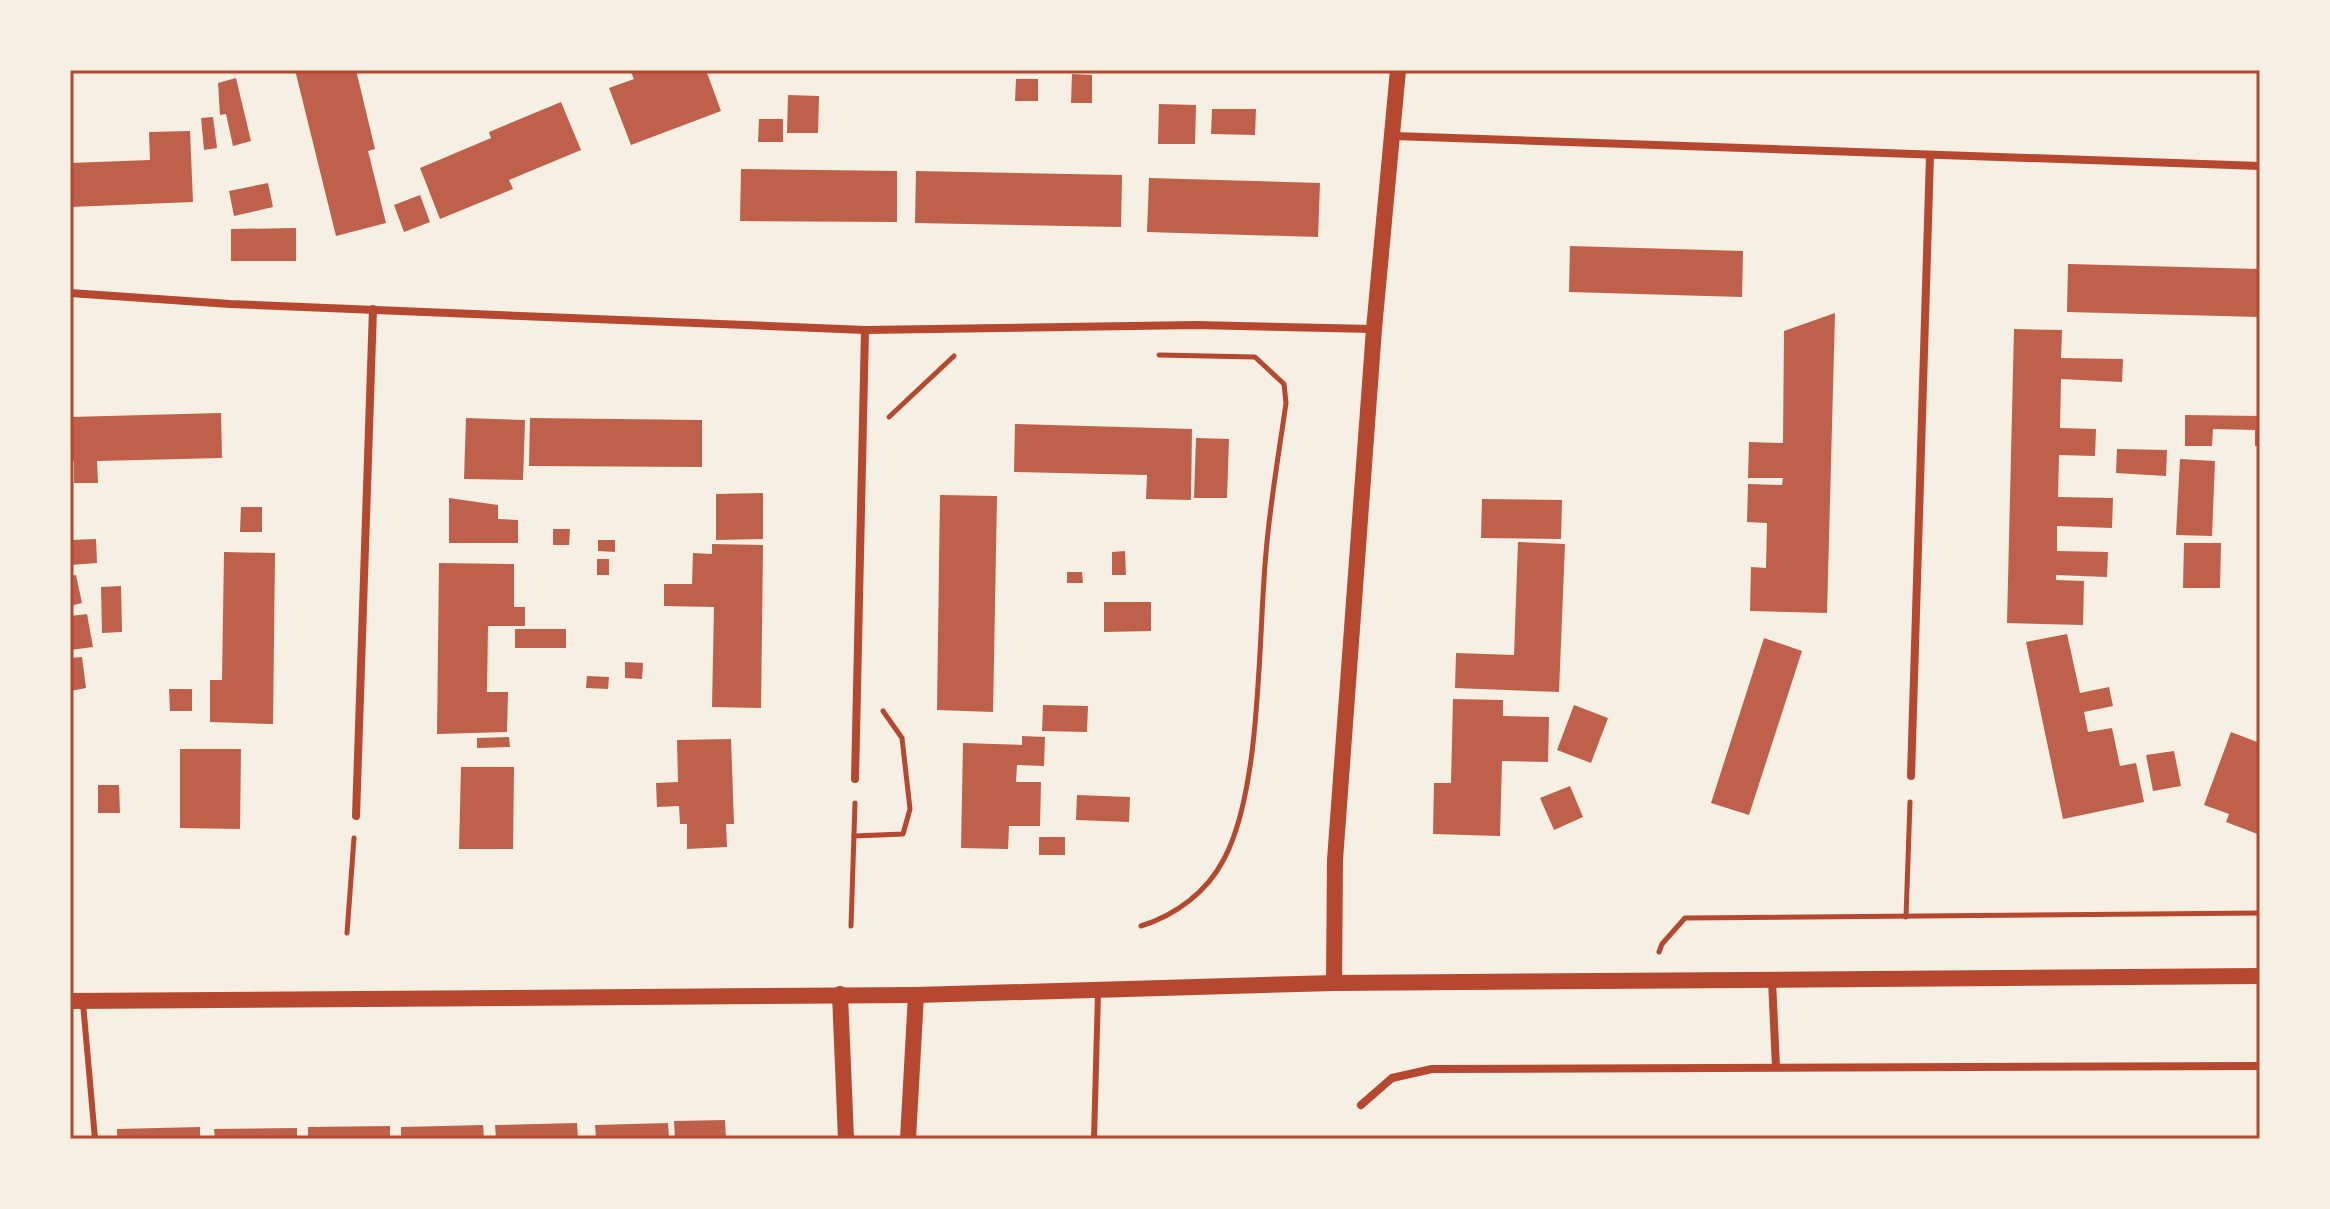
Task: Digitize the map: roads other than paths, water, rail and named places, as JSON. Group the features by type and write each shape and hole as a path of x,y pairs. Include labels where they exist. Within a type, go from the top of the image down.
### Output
{"main road":[{"path":"1334,983 1335,860 1374,329 1398,70"},
{"path":"76,1001 916,995 1334,983 2260,976"},
{"path":"840,994 846,1139"},
{"path":"908,1139 916,995"}],"street":[{"path":"1394,136 2260,166"},
{"path":"1911,776 1930,156"},
{"path":"70,293 865,330 1196,325 1374,329"},
{"path":"356,816 373,309"},
{"path":"855,779 865,330"},
{"path":"1772,979 1776,1067"},
{"path":"1361,1105 1392,1078 1432,1069 2260,1066"}],"lane":[{"path":"1094,1139 1098,990"},
{"path":"76,1001 95,1139"}]}
